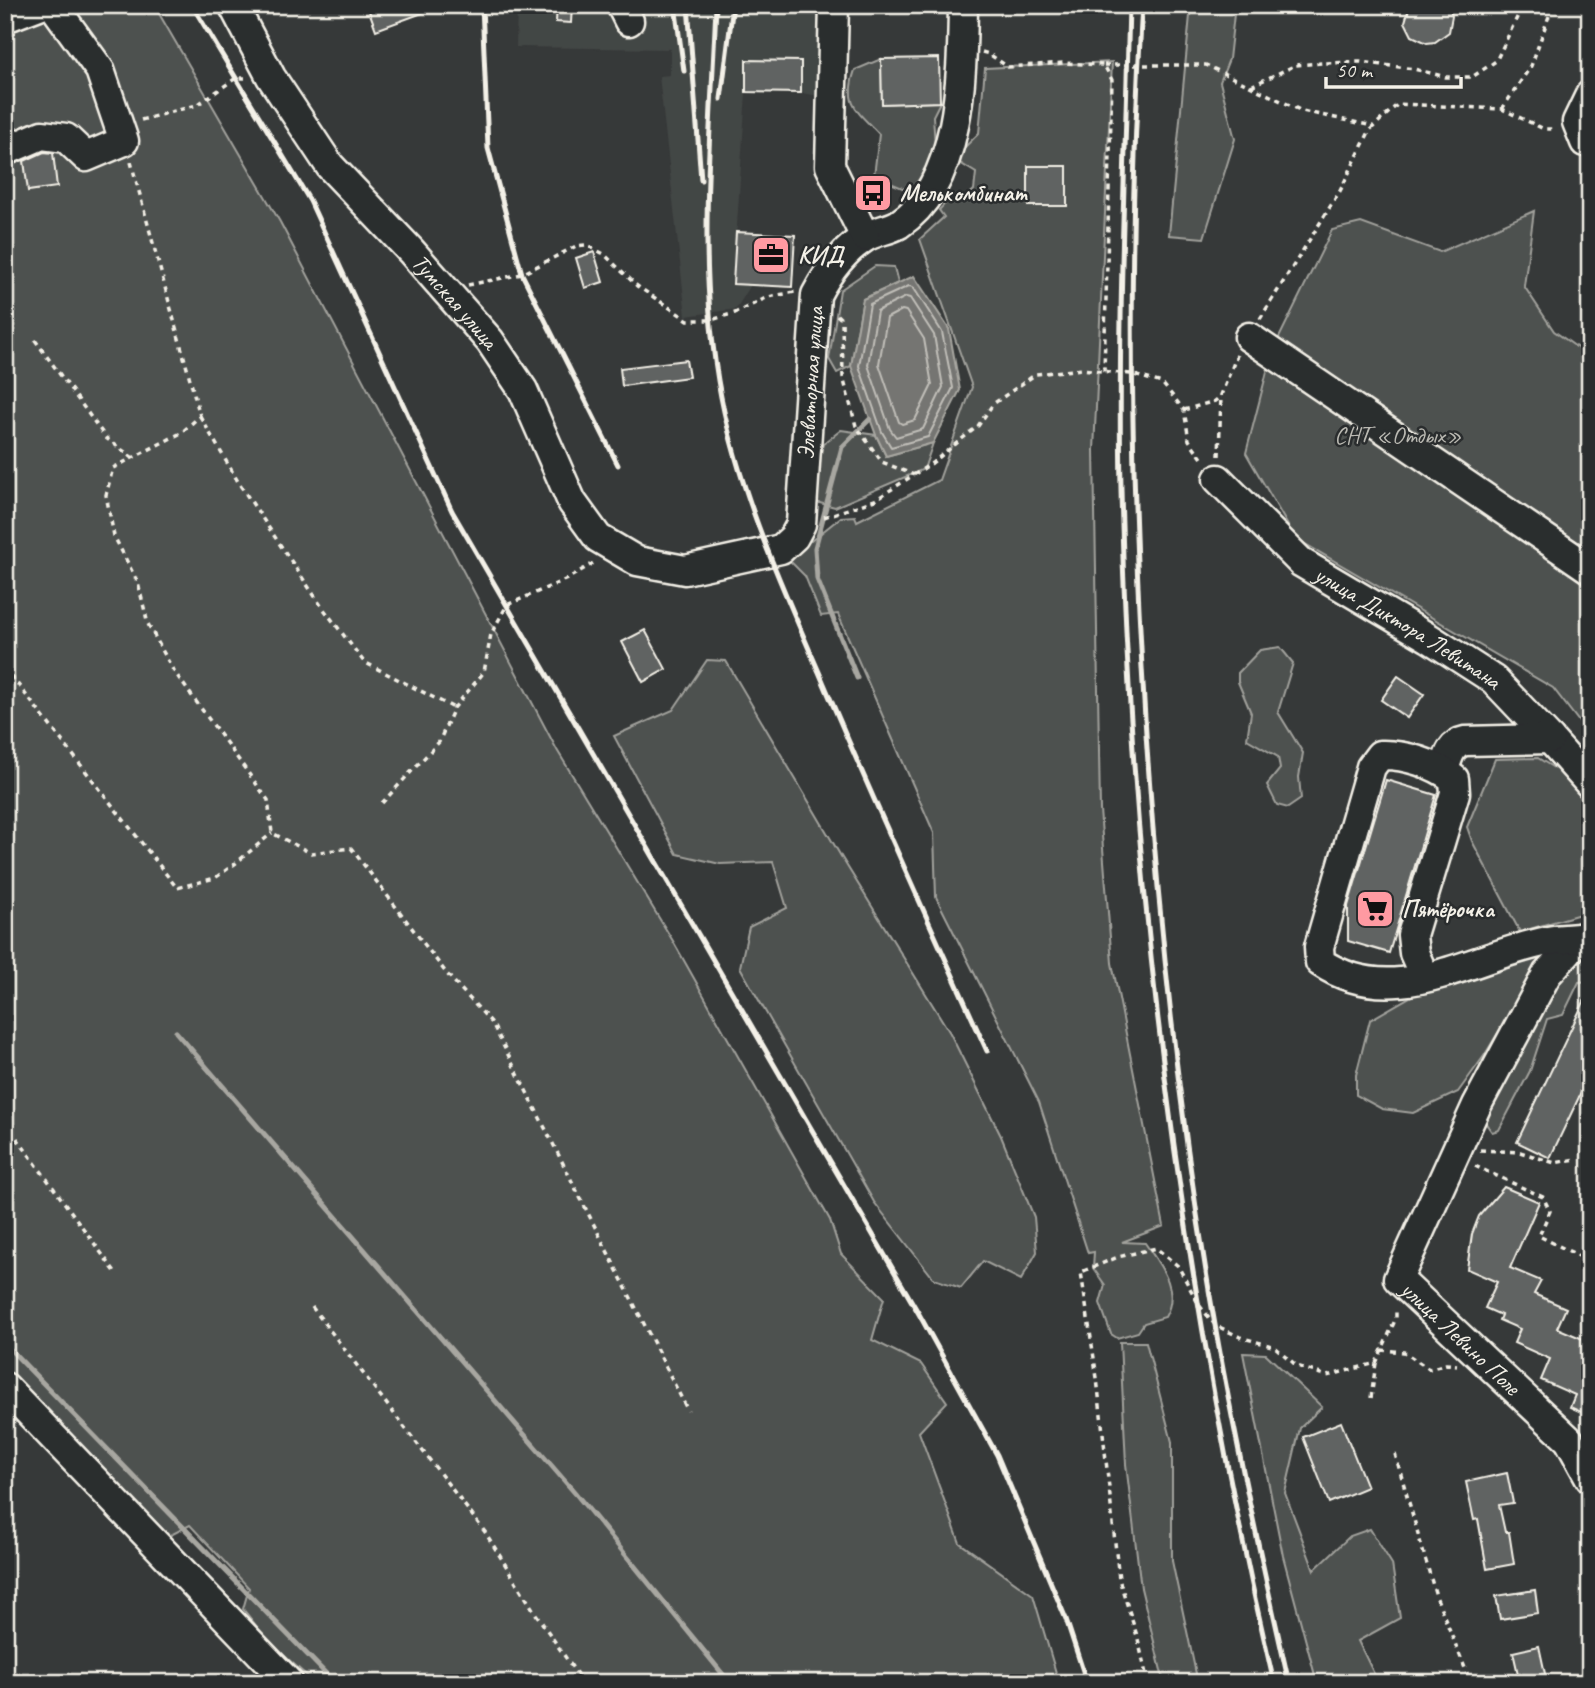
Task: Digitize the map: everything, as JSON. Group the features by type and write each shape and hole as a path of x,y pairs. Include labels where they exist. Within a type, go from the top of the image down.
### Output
{"street":[{"path":"5,18 39,5"},
{"path":"5,151 42,135 66,138 86,157 121,133 100,70 53,5"},
{"name":"Тумская улица","path":"233,5 271,78 330,166 490,341 523,390 572,502 598,538 637,561 685,570"},
{"path":"834,5 830,166 865,237"},
{"name":"Элеваторная улица","path":"685,570 781,549 794,537 801,524 816,295 831,268 865,237 898,224 923,202 947,157 957,115 963,5"},
{"path":"1583,133 1590,95"},
{"path":"1248,337 1590,569"},
{"name":"улица Диктора Левитана","path":"1218,479 1303,563 1494,680 1550,738 1590,785"},
{"path":"1444,771 1457,743 1550,738"},
{"path":"1425,978 1414,953 1412,935 1455,793 1454,779 1444,771 1393,755 1380,755 1371,767 1320,947 1320,962 1333,971 1382,985 1425,978 1548,940 1585,940"},
{"name":"улица Левино Поле","path":"1585,940 1547,974 1477,1105 1398,1279 1569,1440 1590,1478"},
{"path":"5,1387 289,1683"}],"path":[{"path":"1251,86 1296,65 1322,63 1361,62 1414,69 1446,77 1472,77 1496,61 1523,5"},
{"path":"1502,109 1531,66 1553,5"},
{"path":"962,48 989,54 1008,67 1064,63 1206,65 1302,111 1374,126"},
{"path":"1104,65 1112,79 1104,372"},
{"path":"271,78 236,78 197,105 121,133 200,416 247,496 363,662 454,708"},
{"path":"1218,479 1221,395 1235,358 1340,191 1374,126 1398,104 1502,109 1544,129 1583,133"},
{"path":"446,291 522,274 576,246 586,244 604,254 637,286 688,320 711,320 734,313 768,297 792,291 816,295 842,320 843,377 856,426 882,462 914,475"},
{"path":"36,340 106,438 133,458"},
{"path":"828,516 876,500 914,475 978,426 993,404 1036,374 1083,369 1131,374 1162,383 1184,410 1189,440 1218,479"},
{"path":"1184,410 1215,401 1221,395"},
{"path":"200,416 181,433 113,468 106,495 114,536 138,583 148,624 173,670 268,800 272,833"},
{"path":"382,803 439,742 454,708 484,672 491,634 507,605 565,580 617,549"},
{"path":"5,668 177,888 215,878 272,833"},
{"path":"272,833 311,853 351,848 447,974 492,1023 688,1411"},
{"path":"5,906 10,925"},
{"path":"5,1122 116,1273"},
{"path":"1455,1153 1520,1153 1555,1163 1575,1159"},
{"path":"1455,1153 1543,1197 1550,1211 1539,1236 1581,1257 1590,1254"},
{"path":"1148,1683 1138,1639 1119,1579 1097,1378 1081,1272 1118,1257 1156,1248 1178,1266 1199,1305 1215,1325 1240,1337 1275,1347 1297,1366 1327,1376 1376,1363"},
{"path":"1371,1398 1376,1363 1396,1318 1398,1279"},
{"path":"312,1307 485,1532 583,1683"},
{"path":"1381,1350 1404,1352 1429,1370 1446,1364 1470,1366 1488,1363"},
{"path":"1395,1454 1436,1596 1472,1683"}],"shaded area":[{"path":"517,5 845,5 832,98 801,93 746,93 733,283 751,285 736,309 686,316 659,76 670,75 670,49 516,47"}],"green space":[{"path":"5,5 154,5 280,222 557,750 673,941 830,1220 841,1254 884,1298 872,1340 921,1364 947,1402 919,1432 960,1543 1033,1595 1059,1683 315,1683 270,1643 243,1609 249,1588 190,1525 165,1538 73,1436 45,1416 5,1369"},
{"path":"1191,5 1235,5 1229,59 1220,82 1235,139 1204,238 1169,235"},
{"path":"881,59 882,104 940,102 933,116 935,145 928,171 924,181 907,190 874,176 879,134 859,113 852,99 855,70"},
{"path":"1112,62 1094,450 1100,810 1112,963 1164,1226 1122,1242 1145,1243 1167,1278 1171,1297 1165,1317 1144,1323 1138,1332 1117,1338 1111,1334 1100,1303 1105,1285 1093,1268 1094,1252 1088,1253 1039,1102 936,897 934,833 838,614 821,616 805,576 788,559 802,540 811,541 841,517 855,516 857,521 939,480 972,387 920,239 944,217 939,210 953,195 965,198 974,190 976,173 960,163 957,155 979,133 985,68"},
{"name":"СНТ «Отдых»","path":"1534,211 1524,286 1554,331 1590,357 1590,736 1553,688 1295,538 1246,453 1272,352 1332,230 1361,223 1440,252"},
{"path":"875,266 894,267 898,283 863,299 851,366 837,373 829,359 840,290"},
{"path":"841,430 876,435 886,456 933,443 924,469 835,507 808,500 823,444"},
{"path":"1280,647 1293,663 1278,712 1303,753 1299,777 1301,799 1288,808 1277,805 1267,785 1280,769 1278,757 1247,739 1251,713 1238,682 1238,673 1260,650"},
{"path":"707,660 726,661 842,858 950,1033 1001,1136 1034,1217 1037,1252 1021,1280 983,1261 961,1288 934,1279 874,1202 740,967 749,927 787,908 773,862 720,864 677,854 614,736 673,710"},
{"path":"1538,758 1565,775 1590,802 1590,911 1520,932 1467,827 1495,759"},
{"path":"1546,954 1484,1056 1458,1092 1413,1113 1382,1109 1356,1095 1356,1075 1370,1020 1417,993"},
{"path":"1574,957 1590,959 1590,981 1579,982 1563,1015 1547,1019 1530,1071 1499,1130 1492,1132 1482,1118 1533,1012"},
{"path":"1120,1342 1146,1342 1172,1442 1172,1561 1198,1683 1164,1683 1141,1588 1126,1464"},
{"path":"1243,1353 1266,1354 1322,1407 1300,1428 1285,1493 1314,1570 1350,1536 1370,1529 1392,1564 1400,1618 1358,1641 1377,1680 1416,1680 1418,1683 1317,1683 1283,1556"}],"water":[{"path":"914,276 949,329 960,390 933,443 886,456 851,366 863,299"}],"building":[{"path":"377,5 439,7 376,30 368,8"},
{"path":"557,5 572,5 571,23 556,22"},
{"path":"1410,5 1449,5 1452,16 1449,32 1435,42 1427,43 1412,36 1405,22"},
{"path":"939,58 940,102 882,104 881,59"},
{"path":"746,60 801,61 801,93 746,92"},
{"path":"44,152 53,153 57,187 28,191 24,161"},
{"path":"1028,166 1067,166 1067,206 1028,206"},
{"path":"736,232 795,235 792,287 733,284"},
{"path":"594,252 603,282 585,288 576,258"},
{"path":"686,360 689,377 622,386 620,368"},
{"path":"645,630 666,669 643,682 622,642"},
{"path":"1398,676 1424,694 1407,718 1381,700"},
{"path":"1386,780 1436,795 1389,953 1348,941 1348,906"},
{"path":"1590,989 1590,1074 1550,1158 1517,1142"},
{"path":"1504,1187 1539,1202 1510,1268 1541,1281 1534,1294 1566,1308 1557,1328 1590,1342 1590,1416 1570,1407 1575,1395 1541,1380 1550,1359 1514,1343 1520,1329 1499,1320 1501,1315 1485,1308 1497,1282 1467,1269 1472,1234 1479,1216"},
{"path":"1341,1422 1367,1487 1329,1503 1303,1437"},
{"path":"1507,1473 1513,1503 1499,1505 1505,1532 1509,1532 1514,1564 1487,1569 1478,1519 1474,1520 1466,1482"},
{"path":"1535,1590 1538,1613 1500,1619 1496,1596"},
{"path":"1539,1646 1547,1683 1520,1683 1513,1652"}],"waterway":[{"path":"857,678 817,579 815,548 842,447 870,419"},
{"path":"176,1032 576,1494 730,1683"},
{"path":"5,1344 335,1683"}],"railway":[{"path":"192,5 310,201 452,511 919,1314 997,1455 1066,1619 1087,1683"},
{"path":"482,5 488,148 522,274 618,465"},
{"path":"675,5 684,71"},
{"path":"688,5 701,180"},
{"path":"716,5 707,251 713,349 729,433 762,537 790,605 987,1051"},
{"path":"721,99 733,5"},
{"path":"1129,5 1120,428 1126,640 1136,790 1149,940 1188,1239 1213,1388 1274,1683"},
{"path":"1142,5 1134,183 1132,362 1140,629 1156,870 1181,1099 1202,1250 1241,1460 1289,1683"}],"place":[{"name":"Мелькомбинат","path":"873,193"},
{"name":"КИД","path":"771,255"},
{"name":"Пятёрочка","path":"1375,909"}]}
